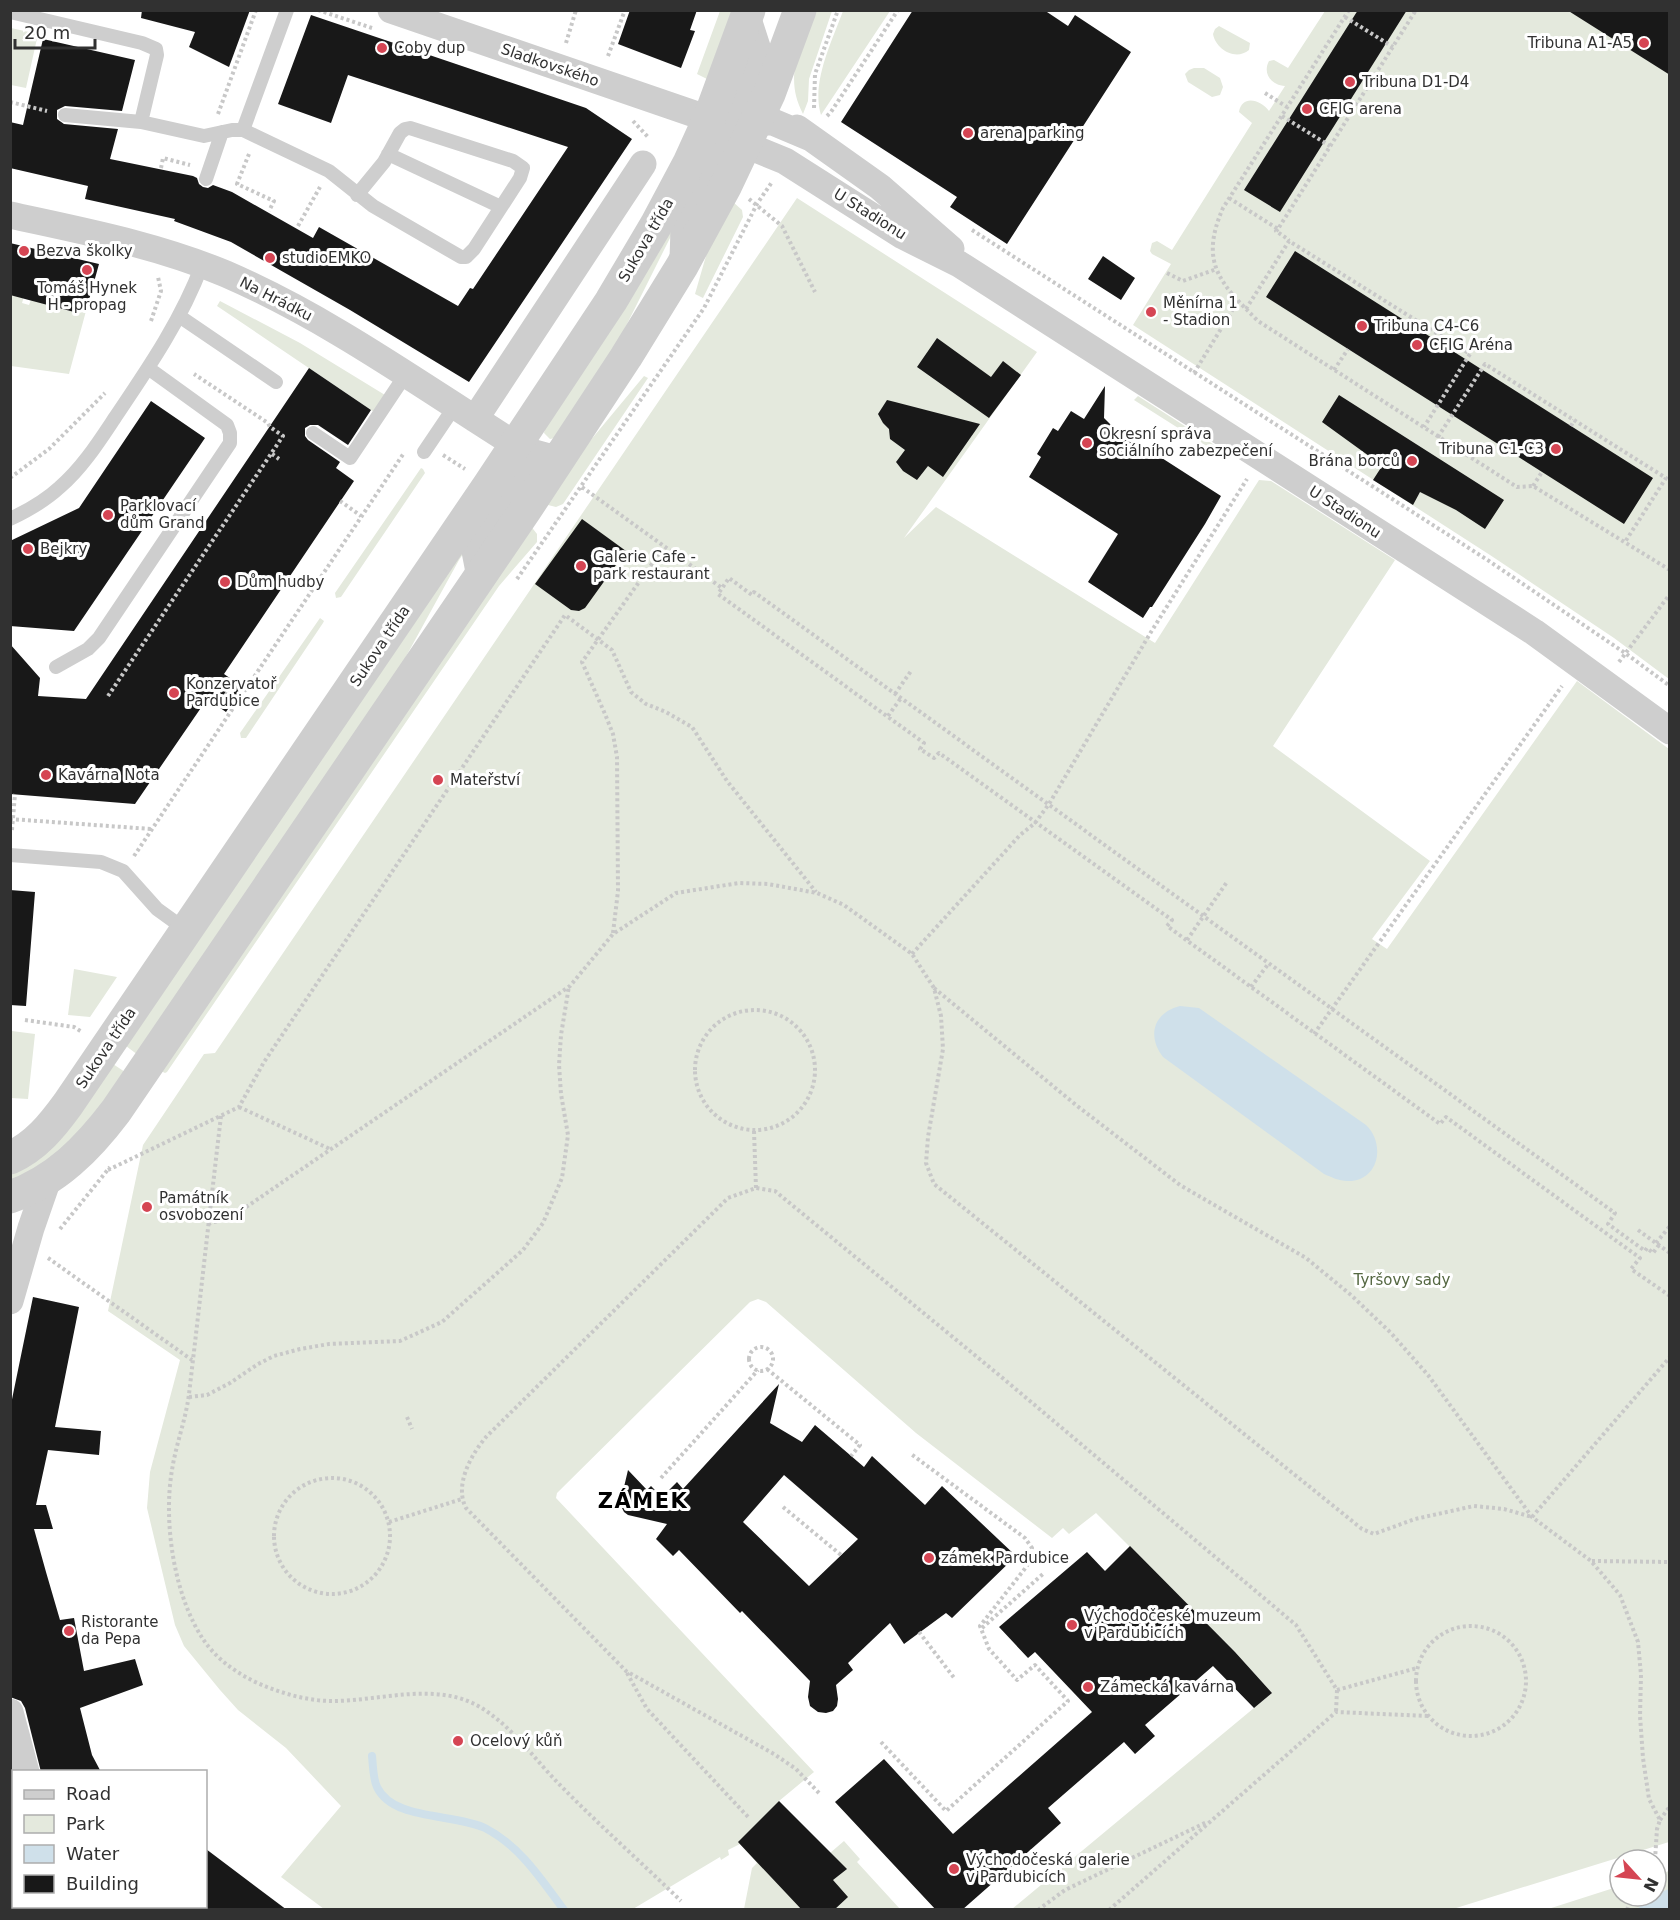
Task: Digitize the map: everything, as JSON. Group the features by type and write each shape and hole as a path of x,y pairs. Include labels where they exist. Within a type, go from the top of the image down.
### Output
{"street":[{"name":"Sladkovského","path":"391,10 737,127"},
{"name":"Sukova třída","path":"16,1155 41,1137 58,1118 516,445 611,301 689,163 737,127 769,94 800,10"},
{"name":"Sukova třída","path":"10,1197 48,1179 89,1145 117,1111 564,453 682,266 726,185 737,127 748,13"},
{"name":"U Stadionu","path":"782,61 779,94 783,111 792,124 815,125 880,187 963,260 1015,300"},
{"name":"Sukova třída","path":"682,266 684,229 720,146 719,129 715,122 737,127"},
{"name":"U Stadionu","path":"737,127 780,124 815,125"},
{"name":"U Stadionu","path":"737,127 903,236 959,264 1534,632 1670,731"},
{"path":"465,413 643,164"},
{"name":"Na Hrádku","path":"10,215 134,243 198,276 258,289 298,309 406,374 524,450 541,456 555,456 564,453"},
{"path":"480,577 474,546 508,498 526,467 527,454 516,445"},
{"path":"10,1301 32,1254 39,1203 48,1179"},
{"path":"10,1228 20,1244 32,1254"},
{"path":"10,1712 25,1770"}],"lane":[{"path":"243,130 287,10"},
{"path":"10,12 150,45 156,49 157,55 141,122"},
{"path":"65,115 141,122 194,135 243,130 329,171 357,195 461,257 470,254 523,174 520,165 513,161 410,128 400,133 388,154 357,195"},
{"path":"207,175 216,134"},
{"path":"388,154 501,207"},
{"path":"10,519 44,501 74,473 98,442 159,350 179,316 198,276"},
{"path":"179,316 276,381"},
{"path":"57,667 88,649 99,638 230,444 230,433 226,425 148,368"},
{"path":"312,433 350,458 406,374"},
{"path":"424,452 465,413"},
{"path":"10,855 100,862 123,871 157,909 186,930"}],"path":[{"path":"216,134 256,10"},
{"path":"566,43 576,10"},
{"path":"618,60 608,57 625,10"},
{"path":"815,125 815,74 838,10"},
{"path":"815,125 831,112 898,10"},
{"path":"1349,10 1229,198 1215,226 1211,243 1217,269 1226,288 1258,321 1438,437 1517,487 1533,486 1670,570"},
{"path":"1416,10 1276,231 1470,354 1424,427"},
{"path":"1345,17 1392,47"},
{"path":"1265,93 1287,107"},
{"path":"10,102 65,115"},
{"path":"1282,116 1330,146"},
{"path":"262,138 251,148 237,184 274,201 269,211"},
{"path":"161,168 163,158 207,175"},
{"path":"298,226 329,171"},
{"path":"1229,198 1278,229"},
{"path":"757,204 782,226 815,292"},
{"path":"1246,309 1289,241"},
{"path":"1167,273 1183,282 1217,269"},
{"path":"147,328 161,291 157,273 198,276"},
{"path":"1043,277 1486,559 1670,686"},
{"path":"1377,303 1380,298"},
{"path":"1194,372 1238,301"},
{"path":"1334,370 1348,349"},
{"path":"108,696 283,436 268,423 159,350"},
{"path":"1438,437 1485,364 1668,479 1625,542"},
{"path":"10,478 49,449 108,391"},
{"path":"1571,426 1574,420"},
{"path":"123,871 409,445"},
{"path":"272,454 279,459"},
{"path":"447,458 474,475"},
{"path":"912,954 1020,836 1035,823 1049,804 1088,742 1151,632 1261,458"},
{"path":"1533,486 1542,472"},
{"path":"582,487 722,588"},
{"path":"340,501 361,516"},
{"path":"613,934 618,891 618,757 605,714 582,662 664,547"},
{"path":"1640,1258 1446,1117 1440,1124 1314,1034 1167,926 1172,920 939,753 934,758 920,749 924,743 718,594 729,578 752,595 754,592 1615,1214 1608,1224 1645,1251"},
{"path":"1604,682 1670,594"},
{"path":"56,1235 108,1170 239,1107 264,1062 565,615 612,650 630,692 646,704 692,727 727,781 817,893"},
{"path":"1314,1034 1578,663"},
{"path":"895,694 911,671"},
{"path":"215,686 237,701"},
{"path":"888,716 901,698"},
{"path":"12,830 15,794"},
{"path":"10,819 151,829"},
{"path":"1187,940 1227,882"},
{"path":"208,1224 233,1216 289,1180 330,1149 570,986 613,934 676,893 739,883 768,884 817,893 844,904 912,954 934,988 1076,1105 1180,1185 1306,1258 1351,1295 1391,1333 1428,1375 1532,1517 1591,1561 1620,1596 1638,1642 1643,1758 1649,1799 1660,1820"},
{"path":"1251,987 1269,963"},
{"path":"189,1397 207,1395 274,1356 300,1349 329,1344 400,1341 442,1322 523,1250 543,1223 562,1178 568,1135 559,1065 561,1035 570,986"},
{"path":"934,988 941,1016 943,1049 928,1137 926,1163 934,1184 1362,1528 1374,1534 1415,1519 1474,1506 1504,1509 1532,1517"},
{"path":"749,1010 774,1013 795,1025 810,1044 816,1068 811,1092 798,1112 778,1126 754,1131 729,1125 718,1118 701,1098 694,1073 699,1047 714,1025 736,1012 749,1010"},
{"path":"25,1020 74,1027 89,1035"},
{"path":"239,1107 330,1149"},
{"path":"221,1116 189,1397 171,1471 170,1527 177,1573 195,1626 213,1651 252,1681 307,1699 330,1702 427,1694 446,1695 479,1707 505,1727 560,1786 681,1901"},
{"path":"754,1131 756,1188"},
{"path":"749,1818 647,1709 626,1671 466,1508 462,1499 463,1481 470,1462 486,1437 728,1198 756,1188 774,1191 999,1375 1296,1625 1337,1690 1336,1712"},
{"path":"1670,1226 1653,1253 1647,1248 1631,1269 1670,1296"},
{"path":"1638,1230 1670,1253"},
{"path":"32,1254 192,1360"},
{"path":"661,1478 758,1370 767,1369 772,1363 772,1354 767,1348 759,1347 752,1351 749,1358 758,1370"},
{"path":"1532,1517 1670,1357"},
{"path":"767,1369 860,1445 851,1456"},
{"path":"407,1417 412,1429"},
{"path":"881,1742 946,1811 1068,1701 1035,1665 1017,1680 989,1649 981,1628 1027,1566 1032,1548 1025,1538 911,1454"},
{"path":"320,1478 345,1479 358,1483 378,1499 389,1522 390,1537 383,1564 363,1585 336,1594 308,1590 296,1582 278,1560 274,1546 273,1534 279,1509 296,1489 320,1478"},
{"path":"389,1522 462,1499"},
{"path":"783,1507 841,1555"},
{"path":"1591,1561 1670,1562"},
{"path":"981,1628 1043,1574"},
{"path":"1479,1626 1504,1636 1514,1645 1526,1669 1527,1682 1520,1708 1512,1719 1502,1728 1490,1734 1476,1737 1456,1734 1438,1726 1428,1716 1416,1689 1418,1668 1422,1655 1440,1635 1452,1629 1479,1626"},
{"path":"920,1632 955,1679"},
{"path":"1337,1690 1418,1668"},
{"path":"626,1671 774,1754 796,1769 819,1793"},
{"path":"1109,1910 1336,1712 1428,1716"},
{"path":"1656,1848 1660,1820 1670,1806"},
{"path":"1038,1910 1065,1890 1213,1819"}],"green space":[{"path":"720,11 732,11 707,79 697,74"},
{"path":"815,11 832,11 809,79 808,101 803,114 794,87 794,74 800,50"},
{"path":"843,11 890,11 821,115 819,89 821,76"},
{"name":"CFIG Aréna","path":"1325,11 1669,11 1669,679 1614,638 1490,555 1133,325 1171,264 1152,254 1150,251 1152,243 1157,241 1172,250 1252,123 1239,112 1241,106 1252,101 1261,104 1269,111 1285,86 1276,84 1270,78 1267,70 1269,61 1274,60 1288,68"},
{"path":"1219,26 1250,43 1249,50 1233,54 1222,49 1213,34"},
{"path":"11,28 38,34 26,88 11,85"},
{"path":"1194,68 1204,68 1220,78 1223,87 1220,95 1212,97 1188,82 1185,74"},
{"path":"699,180 618,342 555,438 550,439 544,433 545,428"},
{"name":"Tyršovy sady","path":"797,198 1037,352 904,538 936,507 1155,643 1259,480 1271,481 1395,560 1273,746 1430,861 1372,939 1387,949 1577,681 1669,749 1669,1842 1650,1848 1608,1848 1608,1861 1453,1909 1012,1909 1272,1693 1235,1652 1096,1513 1069,1534 1063,1528 1052,1538 916,1433 766,1302 758,1299 750,1302 557,1493 556,1498 814,1772 779,1801 830,1853 844,1841 860,1859 857,1862 900,1909 744,1909 752,1868 757,1863 740,1844 728,1850 729,1855 721,1860 720,1857 633,1909 324,1909 281,1877 341,1806 286,1748 238,1710 184,1646 175,1625 147,1508 150,1472 180,1360 108,1311 143,1145 204,1054 215,1053"},
{"path":"733,202 742,210 743,217 703,298 695,294 708,249"},
{"path":"11,295 24,296 22,303 29,305 32,297 61,304 61,309 74,312 75,308 86,311 69,374 11,366"},
{"path":"220,301 300,343 385,395 374,412 217,306"},
{"path":"644,376 648,378 563,504 556,507 544,504 580,453"},
{"path":"1138,396 1216,446 1216,452 1134,400"},
{"path":"421,468 425,473 341,597 336,598 335,593"},
{"path":"492,503 495,507 459,560 398,671 138,1055 126,1046"},
{"path":"530,525 537,534 537,542 499,586 167,1072 159,1070"},
{"path":"320,618 324,621 323,623 246,738 241,738 240,733"},
{"path":"74,969 117,977 90,1017 68,1015"},
{"path":"12,1031 35,1034 28,1099 11,1098"},
{"path":"113,1064 125,1072 95,1115 47,1163 11,1181 10,1175 37,1160"},
{"path":"1668,1871 1669,1909 1545,1910 1608,1890 1608,1908 1668,1908"}],"water":[{"path":"1180,1006 1199,1008 1366,1125 1376,1142 1376,1160 1372,1169 1358,1180 1338,1180 1324,1174 1163,1057 1155,1041 1155,1026 1164,1014"},
{"path":"1668,1889 1669,1909 1637,1909 1668,1908"}],"building":[{"path":"142,10 250,10 229,67 189,47 195,32 141,18"},
{"path":"630,10 697,10 690,30 695,31 681,68 618,44"},
{"name":"arena parking","path":"913,10 1044,10 1068,26 1075,15 1131,52 1007,244 950,207 957,197 841,122"},
{"path":"1358,10 1407,10 1280,212 1244,190"},
{"name":"Tribuna A1-A5","path":"1567,10 1670,10 1670,75"},
{"path":"311,15 586,108 632,139 469,382 231,242 174,221 175,219 85,199 88,186 10,168 10,122 23,125 43,39 135,60 122,111 65,106 57,110 57,119 64,124 118,129 110,159 193,176 203,187 208,188 213,185 232,192 313,238 319,227 458,306 470,288 473,289 568,147 348,75 331,123 278,104"},
{"path":"10,243 99,264 86,311 75,308 74,312 10,295"},
{"path":"1295,251 1653,478 1624,524 1266,297"},
{"path":"1103,256 1135,278 1121,300 1088,279"},
{"path":"937,338 991,377 1003,361 1021,375 989,418 917,367"},
{"name":"Dům hudby","path":"309,368 371,410 348,445 318,425 305,428 305,436 308,440 340,462 336,468 354,481 224,674 243,687 226,712 207,699 135,804 10,794 10,644 40,678 38,696 86,699"},
{"path":"1105,386 1104,418 1112,426 1221,496 1143,618 1088,582 1118,534 1029,477 1041,457 1037,454 1053,428 1058,431 1071,411 1084,419"},
{"name":"Brána borců","path":"1339,395 1504,500 1485,529 1456,510 1420,492 1413,505 1373,480 1384,463 1369,456 1322,422"},
{"path":"887,400 980,424 943,477 928,466 917,480 903,471 896,462 905,450 890,439 889,429 878,414"},
{"name":"Parklovací dům Grand","path":"151,401 205,438 74,631 10,626 10,541 79,508"},
{"path":"582,519 626,551 585,608 579,611 571,610 535,584"},
{"path":"10,890 35,892 26,1006 10,1005"},
{"path":"33,1297 79,1307 55,1427 101,1431 99,1455 48,1450 36,1505 46,1505 53,1529 34,1529 60,1620 74,1618 84,1671 135,1659 143,1685 80,1708 92,1755 100,1770 40,1770 25,1708 21,1701 10,1697 10,1409"},
{"name":"zámek Pardubice","path":"779,1384 770,1423 802,1442 815,1425 864,1467 872,1456 925,1505 942,1486 1016,1556 952,1618 946,1613 904,1644 890,1623 848,1663 853,1670 836,1685 838,1699 833,1711 818,1712 810,1706 808,1697 810,1681 679,1550 673,1556 656,1539 667,1524 628,1515 620,1504 628,1470 647,1490 651,1486 662,1497 677,1482 683,1489","holes":["784,1475 858,1539 809,1586 743,1522"]},
{"path":"1130,1546 1235,1652 1272,1693 1254,1708 1213,1666 1145,1725 1155,1736 1135,1754 1124,1742 1048,1808 1061,1823 962,1910 936,1910 835,1802 884,1759 953,1834 1092,1712 1035,1652 1028,1658 999,1627 1087,1552 1105,1571"},
{"path":"779,1801 847,1869 833,1880 848,1897 834,1910 802,1910 738,1842"},
{"path":"207,1850 287,1910 206,1910"}],"waterway":[{"path":"372,1756 376,1784 385,1798 396,1806 410,1811 472,1823 497,1835 529,1864 564,1910"}],"place":[{"name":"Tribuna A1-A5","path":"1644,43"},
{"name":"Coby dup","path":"382,48"},
{"name":"Tribuna D1-D4","path":"1350,82"},
{"name":"CFIG arena","path":"1307,109"},
{"name":"arena parking","path":"968,133"},
{"name":"Bezva školky","path":"24,251"},
{"name":"studioEMKO","path":"270,258"},
{"name":"Tomáš Hynek H - propag","path":"87,270"},
{"name":"Měnírna 1 - Stadion","path":"1151,312"},
{"name":"Tribuna C4-C6","path":"1362,326"},
{"name":"CFIG Aréna","path":"1417,345"},
{"name":"Okresní správa sociálního zabezpečení","path":"1087,443"},
{"name":"Tribuna C1-C3","path":"1556,449"},
{"name":"Brána borců","path":"1412,461"},
{"name":"Parklovací dům Grand","path":"108,515"},
{"name":"Bejkry","path":"28,549"},
{"name":"Galerie Cafe - park restaurant","path":"581,566"},
{"name":"Dům hudby","path":"225,582"},
{"name":"Konzervatoř Pardubice","path":"174,693"},
{"name":"Kavárna Nota","path":"46,775"},
{"name":"Mateřství","path":"438,780"},
{"name":"Památník osvobození","path":"147,1207"},
{"name":"zámek Pardubice","path":"929,1558"},
{"name":"Východočeské muzeum v Pardubicích","path":"1072,1625"},
{"name":"Ristorante da Pepa","path":"69,1631"},
{"name":"Zámecká kavárna","path":"1088,1687"},
{"name":"Ocelový kůň","path":"458,1741"},
{"name":"Východočeská galerie v Pardubicích","path":"954,1869"}],"district":[{"name":"ZÁMEK","path":"643,1501"}]}
